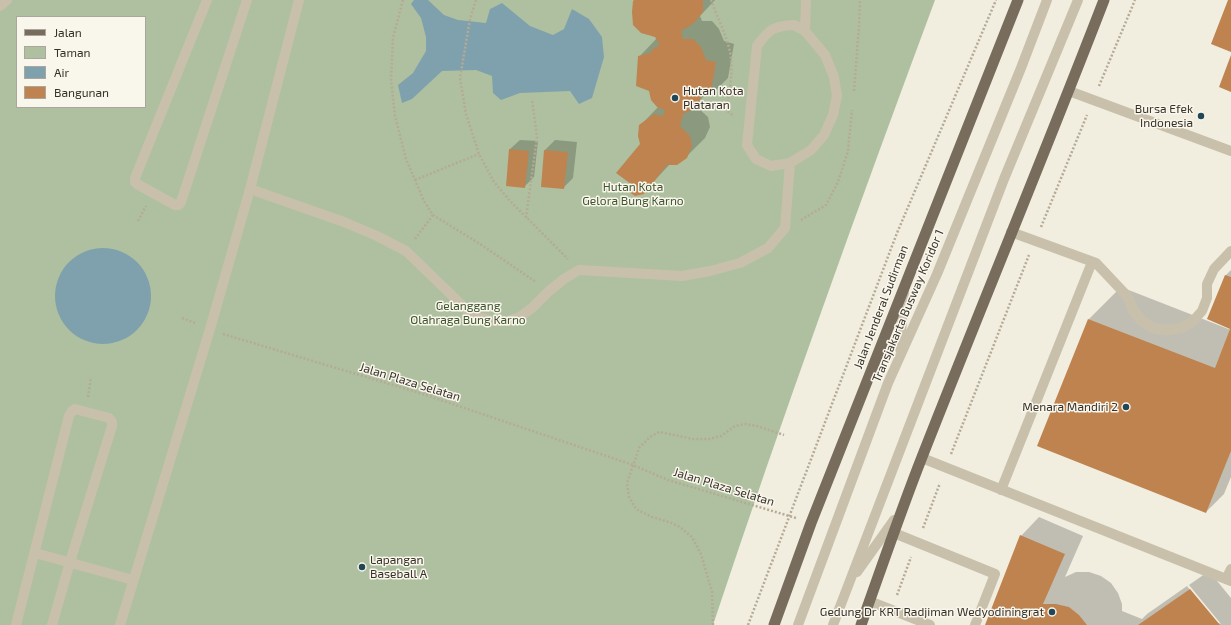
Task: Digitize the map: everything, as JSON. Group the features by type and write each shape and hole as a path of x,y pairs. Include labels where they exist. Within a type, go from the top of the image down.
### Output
{"main road":[{"name":"Jalan Jenderal Sudirman","path":"774,625 811,522 1018,0"},
{"path":"861,625 904,504 1104,0"}],"lane":[{"path":"0,6 7,0"},
{"path":"207,0 135,178 135,182 137,184 175,205 179,205 181,202 248,0"},
{"path":"120,625 210,329 250,189 299,0"},
{"path":"805,31 806,0"},
{"name":"Transjakarta Busway Koridor 1","path":"798,625 888,383 940,267 1048,0"},
{"path":"833,625 1004,179 1078,0"},
{"path":"794,25 805,31 825,55 834,77 837,96 832,115 824,135 811,150 790,163 771,166 756,159 747,145 749,127 757,46 766,33 780,26 794,25"},
{"path":"1069,91 1231,151"},
{"path":"250,189 344,222 377,236 406,252 466,309 478,317 493,322 508,321 520,317 534,307 549,290 580,270 682,276 710,271 740,263 768,248 785,228 790,163"},
{"path":"1011,232 1096,263 1128,297 1133,310 1142,321 1154,328 1167,330 1181,328 1193,321 1202,311 1207,298 1207,284 1214,269 1231,251"},
{"path":"1001,490 1092,262"},
{"path":"888,383 900,353 903,301 907,278"},
{"path":"16,625 69,416 72,411 76,409 109,418 112,422 112,426 52,625"},
{"path":"922,458 1228,580 1231,569"},
{"path":"846,589 864,561 889,529 904,504"},
{"path":"894,533 995,574 975,625"},
{"path":"35,553 133,580"},
{"path":"869,601 929,625"}],"path":[{"path":"403,0 393,38 391,80 395,116 406,158 424,201 433,215 549,290"},
{"path":"476,0 470,19 460,78 466,114 479,154 494,182 526,218 580,270"},
{"path":"711,0 731,58 730,87 726,110 749,127"},
{"path":"748,625 897,232 996,0"},
{"path":"895,600 1035,241 1135,0"},
{"path":"526,218 538,137 532,99"},
{"path":"415,180 479,154"},
{"path":"406,252 433,215"},
{"name":"Jalan Plaza Selatan","path":"182,318 228,336 426,396 633,465 668,480 811,522"},
{"path":"713,625 712,592 701,554 692,537 680,527 652,517 636,509 629,497 627,483 639,448 650,437 660,432 693,439 709,439 721,436 735,426 744,424 757,426 784,435"}],"green space":[{"name":"Gelanggang Olahraga Bung Karno","path":"0,0 935,0 821,311 713,625 0,625"}],"water":[{"path":"414,0 428,0 444,15 458,20 486,23 490,9 502,3 530,26 553,35 564,29 572,9 589,19 602,37 604,57 592,98 579,104 570,91 520,93 501,100 493,93 492,76 476,70 442,71 412,99 402,103 398,85 413,73 426,51 426,37 421,18 411,4"},
{"path":"103,248 121,252 130,256 137,262 143,269 147,278 151,296 147,314 143,323 137,330 130,336 121,340 103,344 85,340 76,336 69,330 63,323 59,314 55,296 59,278 63,269 69,262 76,256 85,252"}],"building":[{"name":"Hutan Kota Plataran","path":"634,0 703,0 703,12 694,23 681,31 683,39 693,39 701,47 706,60 716,62 710,97 702,95 698,103 683,114 680,126 690,136 692,146 687,158 677,165 667,165 644,194 635,196 629,192 631,184 616,173 640,144 638,136 639,125 654,114 663,116 665,110 657,107 651,100 649,91 636,86 638,56 650,53 654,48 660,45 655,37 641,33 633,25 632,12"},
{"path":"1228,0 1231,0 1231,52 1211,44"},
{"path":"1231,55 1231,92 1219,87"},
{"path":"509,149 529,151 525,188 506,186"},
{"path":"544,150 568,152 564,189 541,187"},
{"name":"Menara Mandiri 2","path":"1225,275 1231,277 1231,451 1206,513 1037,446 1088,319 1215,368 1230,329 1207,319"},
{"path":"1020,535 1065,554 1043,604 1056,604 1069,607 1079,615 1087,625 985,625"},
{"path":"1190,589 1220,625 1138,625"}],"place":[{"name":"Hutan Kota Plataran","path":"675,98"},
{"name":"Bursa Efek Indonesia","path":"1201,116"},
{"name":"Menara Mandiri 2","path":"1126,407"},
{"name":"Lapangan Baseball A","path":"362,567"},
{"name":"Gedung Dr KRT Radjiman Wedyodiningrat","path":"1052,612"}],"park label":[{"name":"Hutan Kota Gelora Bung Karno","path":"633,194"}]}
